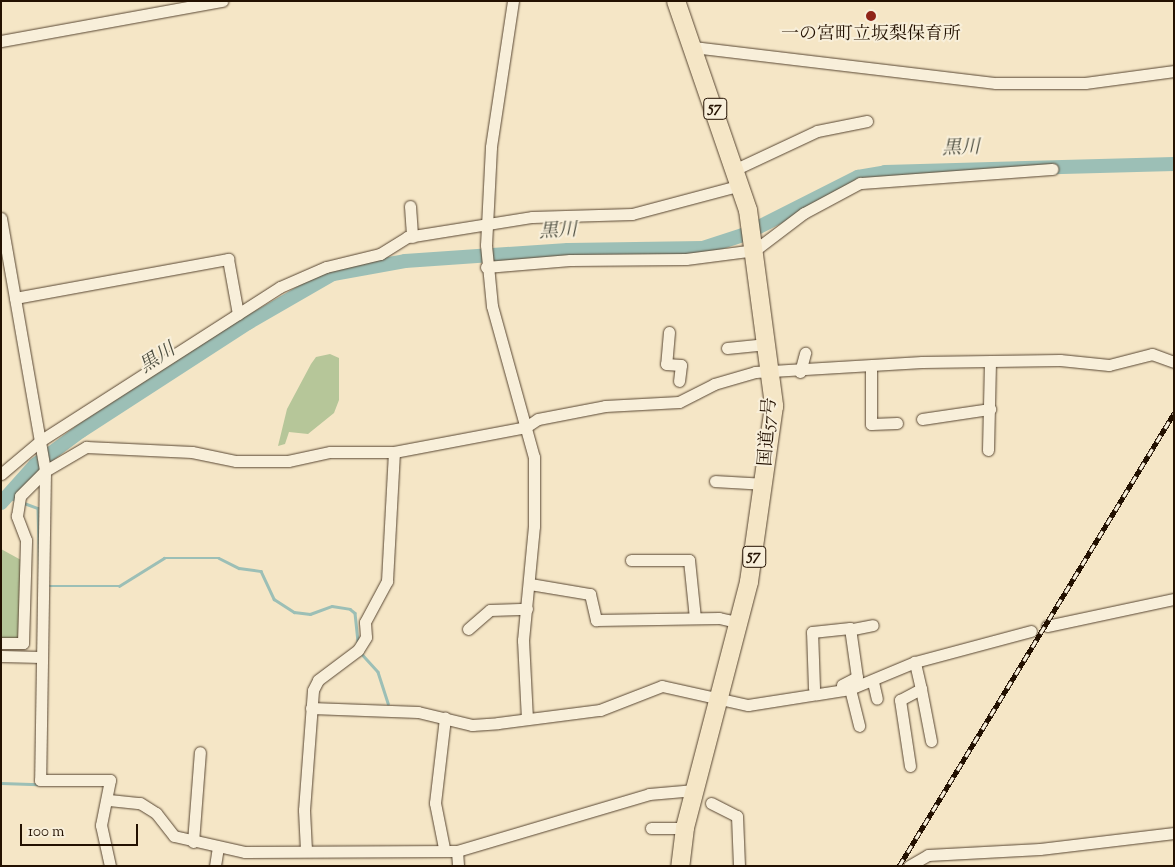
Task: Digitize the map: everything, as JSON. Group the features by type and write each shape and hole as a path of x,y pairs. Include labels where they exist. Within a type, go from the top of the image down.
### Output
{"highway":[{"name":"国道57号","path":"676,1 738,177 750,219 774,412 765,484 740,623 685,828 680,866"}],"street":[{"path":"1,41 222,1"},
{"path":"513,1 491,147 486,227 486,267 492,306 534,456 535,489 530,584 526,609 527,718"},
{"path":"693,46 996,83 1085,83 1174,71"},
{"path":"1,474 40,440 280,287 326,267 380,254 412,237 486,227 532,217 632,214 738,177 817,131 867,121"},
{"path":"486,267 570,260 686,260 754,246 804,213 860,183 1052,169"},
{"path":"408,211 412,237"},
{"path":"1,218 45,471 40,780 110,780 109,800 100,825 110,866"},
{"path":"15,298 228,259 238,314"},
{"path":"669,332 666,364 681,366 679,381"},
{"path":"727,348 767,344"},
{"path":"800,372 805,352"},
{"path":"1,643 23,643 26,540 17,516 20,496 45,471 86,447 192,452 236,461 288,461 330,452 394,452 526,427 538,419 605,406 679,402 722,382 770,373 990,362 1109,365 1152,354 1174,362"},
{"path":"988,450 990,362"},
{"path":"871,367 871,424 897,422"},
{"path":"922,419 990,409"},
{"path":"306,850 304,810 311,708 318,680 358,650 366,637 365,622 387,582 394,452"},
{"path":"715,481 765,484"},
{"path":"632,560 689,560 695,618"},
{"path":"530,584 590,594 596,620 695,618 740,623"},
{"path":"1047,626 1174,599"},
{"path":"468,629 490,610 526,609"},
{"path":"814,688 812,632 853,629 873,625"},
{"path":"760,701 814,688 852,683 857,677 853,629"},
{"path":"311,708 418,712 472,725 600,710 662,686 720,696 729,704 760,701 850,689 873,682 915,662 1030,631"},
{"path":"1,656 41,657"},
{"path":"915,662 931,741"},
{"path":"873,682 877,699"},
{"path":"850,689 858,726"},
{"path":"910,766 900,700 921,689"},
{"path":"444,848 435,803 436,763 445,718"},
{"path":"193,842 200,752"},
{"path":"109,800 140,803 156,813 174,836 218,848 276,854 306,850 444,848 457,850 649,794 695,790"},
{"path":"711,803 737,816 739,866"},
{"path":"651,828 685,828"},
{"path":"909,866 928,855 1040,849 1174,833"},
{"path":"215,866 218,848"},
{"path":"457,850 458,866"}],"green space":[{"path":"330,354 339,358 339,400 334,413 308,434 289,432 285,444 278,446 287,409 311,364 316,357"},
{"path":"1,549 21,560 20,640 1,640"}],"waterway":[{"name":"黒川","path":"1,503 35,465 81,431 248,323 333,274 405,261 568,250 703,248 743,235 858,177 885,172 1174,164"},
{"path":"6,496 16,500"},
{"path":"24,503 38,508 40,583"},
{"path":"48,586 119,586 164,558 219,558 239,568 261,571 274,599 294,612 310,614 332,606 350,609 355,613 358,643"},
{"path":"361,653 378,672 388,703"},
{"path":"1,783 38,784"}],"railway":[{"path":"899,866 1174,413"}],"place":[{"name":"一の宮町立坂梨保育所","path":"871,16"}]}
